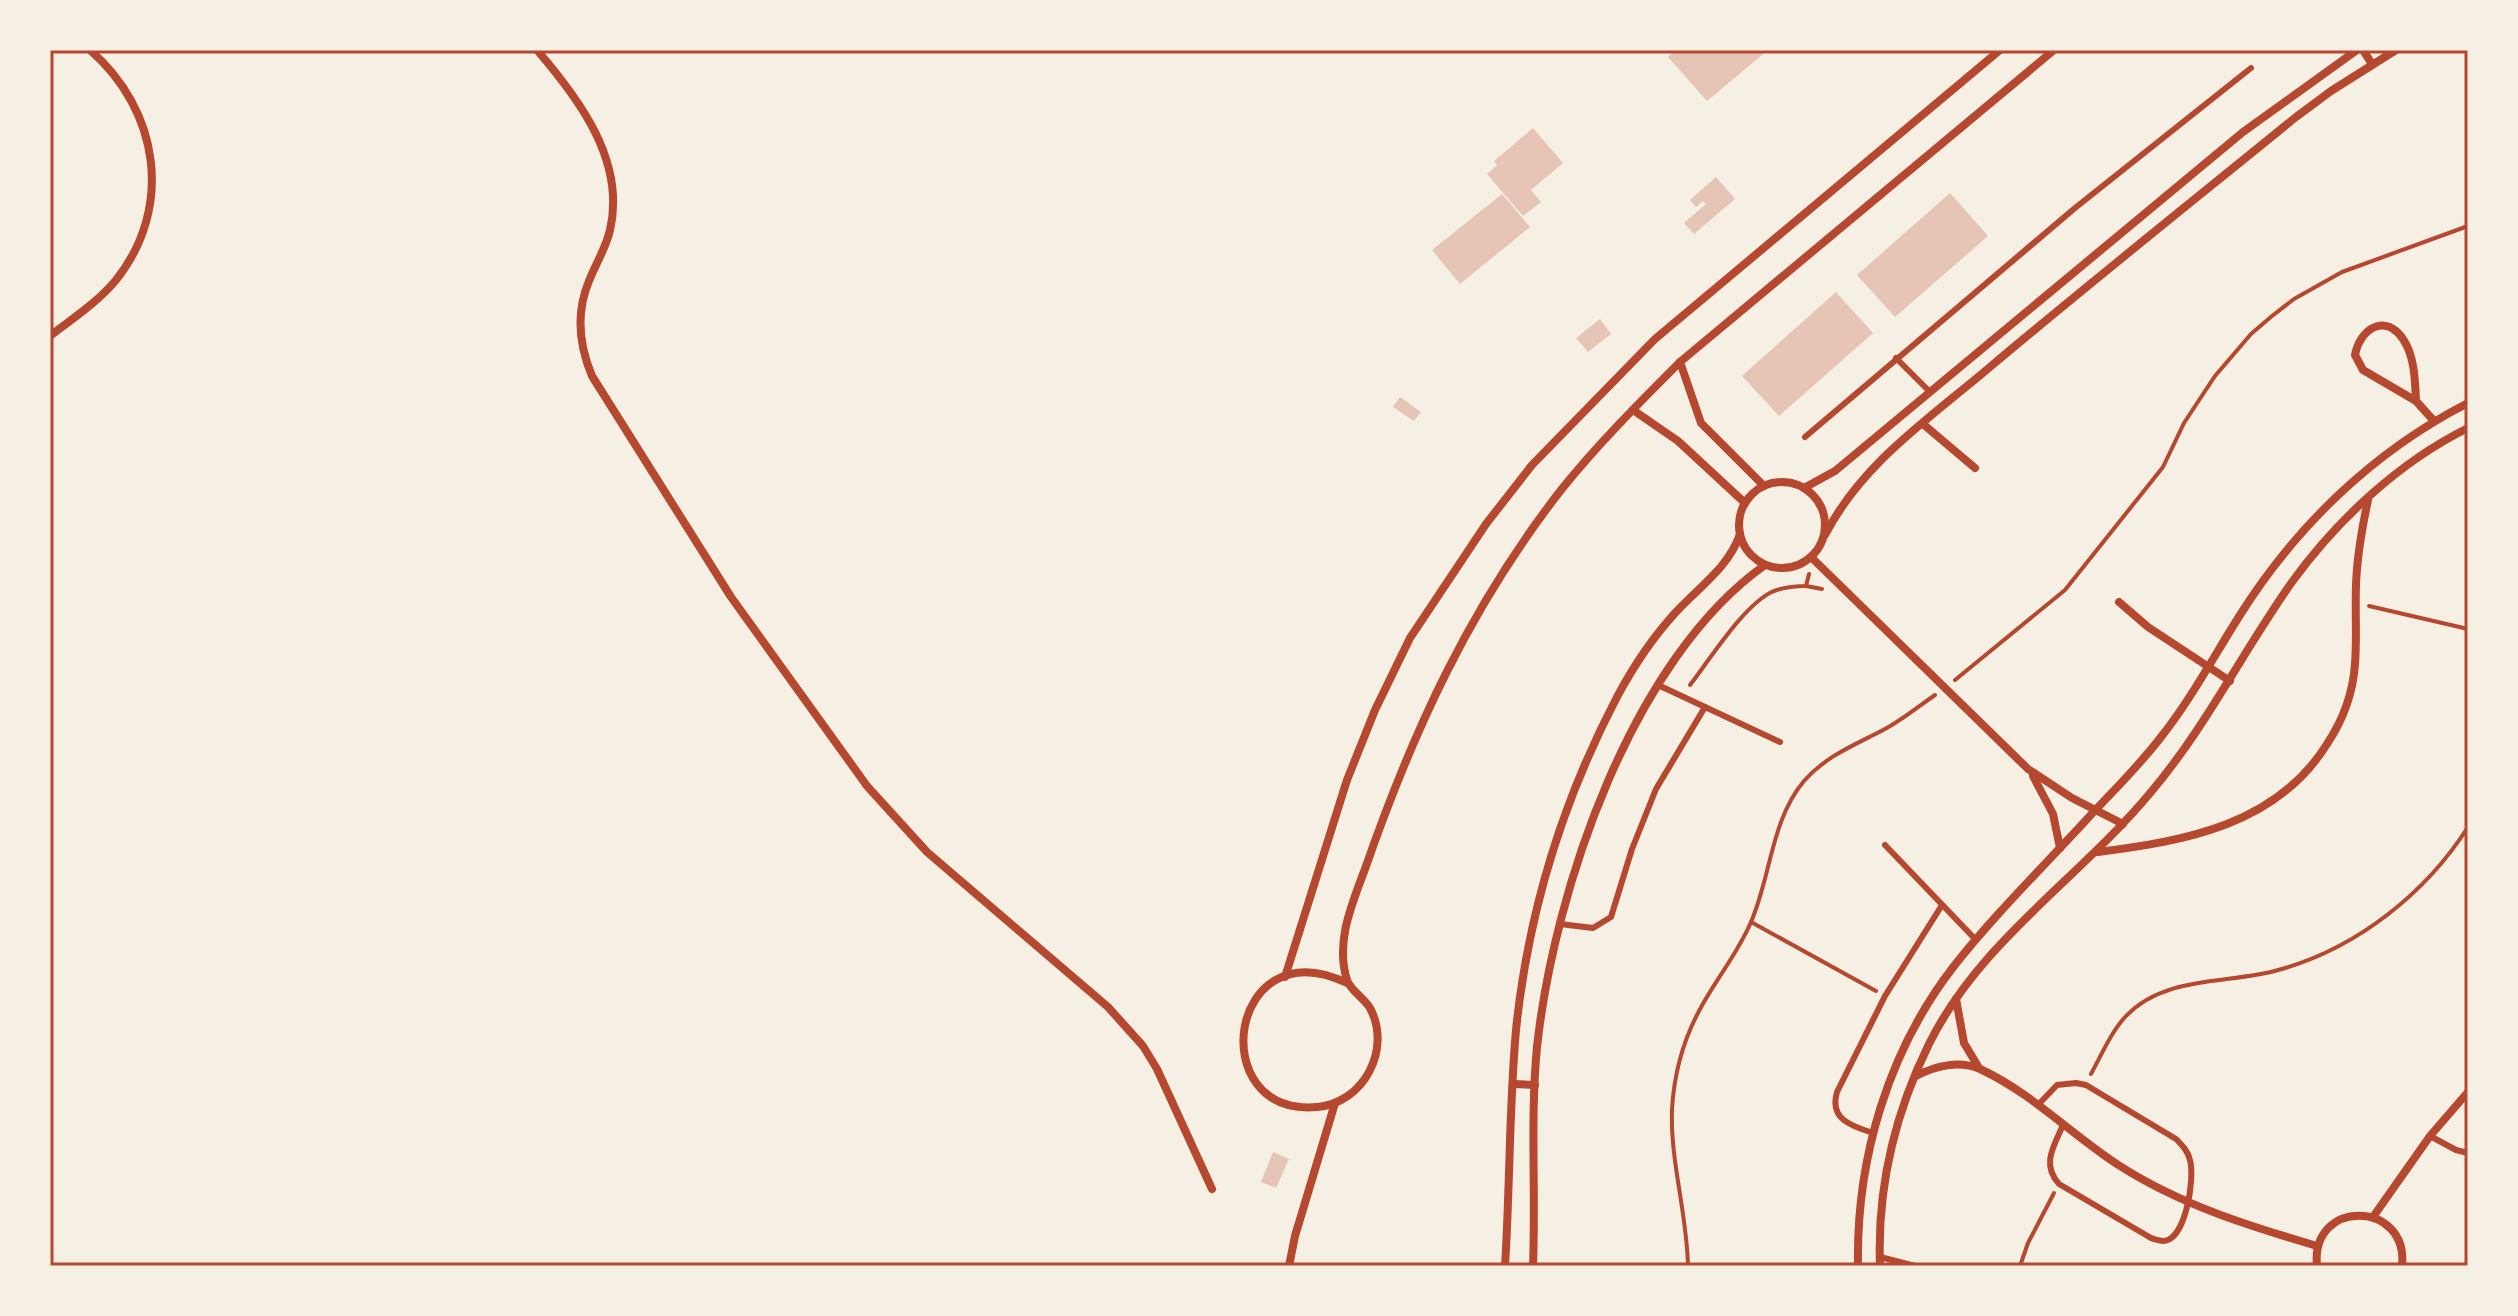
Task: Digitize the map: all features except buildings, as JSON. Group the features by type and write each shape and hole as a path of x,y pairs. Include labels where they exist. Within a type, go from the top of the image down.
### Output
{"street":[{"path":"50,336 115,282 133,254 146,223 152,189 151,156 143,123 129,93 109,66 90,50"},
{"path":"537,50 599,139 611,172 614,209 611,229 581,309 581,343 592,376 731,597 867,786 927,852 1108,1007 1143,1046 1157,1069 1212,1189"},
{"path":"1285,977 1347,780 1375,710 1410,638 1495,512 1532,465 1655,339 2000,50"},
{"path":"1347,983 1345,925 1395,783 1418,729 1452,660 1529,535 1562,489 1680,362 2054,50"},
{"path":"1804,488 1835,471 2243,132 2357,50"},
{"path":"2363,50 2372,64"},
{"path":"1740,534 1749,552 1765,565 1789,567 1811,557 1855,486 1886,455 2046,320 2284,127 2396,50"},
{"path":"2416,401 2414,371 2404,340 2395,330 2383,326 2369,329 2358,339 2355,355 2363,370 2416,401 2434,421"},
{"path":"1680,362 1701,423 1764,486"},
{"path":"1858,1266 1859,1202 1873,1133 1892,1075 1931,999 1976,940 2163,736 2264,580 2317,516 2376,462 2434,421 2468,403"},
{"path":"1633,410 1678,441 1745,503"},
{"path":"1923,424 1975,468"},
{"path":"1880,1262 1885,1179 1902,1110 1929,1044 1956,999 2013,929 2097,852 2179,758 2293,582 2328,537 2369,497 2414,462 2466,432"},
{"path":"1505,1266 1516,1032 1532,929 1552,854 1578,781 1619,695 1643,654 1674,614 1725,563 1740,534 1745,503 1764,486 1788,483 1804,488 1818,501 1823,512 1825,535"},
{"path":"2097,852 2158,844 2207,832 2248,816 2291,788 2323,752 2346,708 2355,662 2360,535 2369,497"},
{"path":"1811,557 2028,769 2123,824"},
{"path":"1533,1266 1535,1085 1543,1007 1560,924 1581,853 1623,750 1672,661 1713,609 1765,565"},
{"path":"2119,602 2148,627 2230,681"},
{"path":"2028,769 2050,806 2060,848"},
{"path":"1300,972 1317,972 1347,983 1370,1007 1376,1022 1376,1055 1362,1084 1335,1103 1303,1107 1287,1104 1260,1086 1247,1065 1242,1041 1243,1025 1249,1010 1258,996 1285,977 1300,972"},
{"path":"1956,999 1960,1028 1979,1068"},
{"path":"1914,1077 1946,1065 1979,1068 2038,1105 2123,1168 2188,1202 2267,1232 2317,1246"},
{"path":"1513,1084 1535,1085"},
{"path":"2373,1217 2430,1136 2468,1092"},
{"path":"1289,1266 1335,1103"},
{"path":"2317,1266 2317,1246 2327,1229 2335,1222 2354,1215 2373,1217 2391,1229 2401,1247 2402,1266"}],"lane":[{"path":"1805,437 2086,199 2251,68"},
{"path":"1896,358 1929,391"},
{"path":"1658,685 1780,742"},
{"path":"1560,924 1593,928 1611,917 1649,804 1671,761 1705,707"},
{"path":"1885,845 1976,940"},
{"path":"1873,1133 1843,1121 1837,1115 1834,1099 1859,1043 1885,996 1942,905"},
{"path":"2038,1105 2057,1085 2086,1085 2176,1139 2184,1147 2192,1169 2188,1202 2180,1228 2173,1237 2162,1241 2151,1238 2059,1184 2051,1175 2048,1163 2063,1125"},
{"path":"2430,1136 2468,1153"},
{"path":"1880,1262 1915,1266"}],"path":[{"path":"1688,1266 1687,1230 1673,1137 1675,1081 1681,1054 1695,1020 1727,969 1751,922 1782,818 1802,783 1833,756 1888,728 1945,688 2065,590 2163,467 2184,423 2215,376 2251,334 2272,316 2342,272 2468,226"},
{"path":"1681,696 1753,604 1773,591 1789,586 1806,586 1810,574 1820,565"},
{"path":"2355,602 2468,629"},
{"path":"2086,1085 2125,1017 2142,1002 2162,991 2184,985 2281,970 2327,951 2405,903 2430,878 2468,828"},
{"path":"1751,922 1885,996"},
{"path":"2020,1266 2028,1243 2059,1184"}]}
